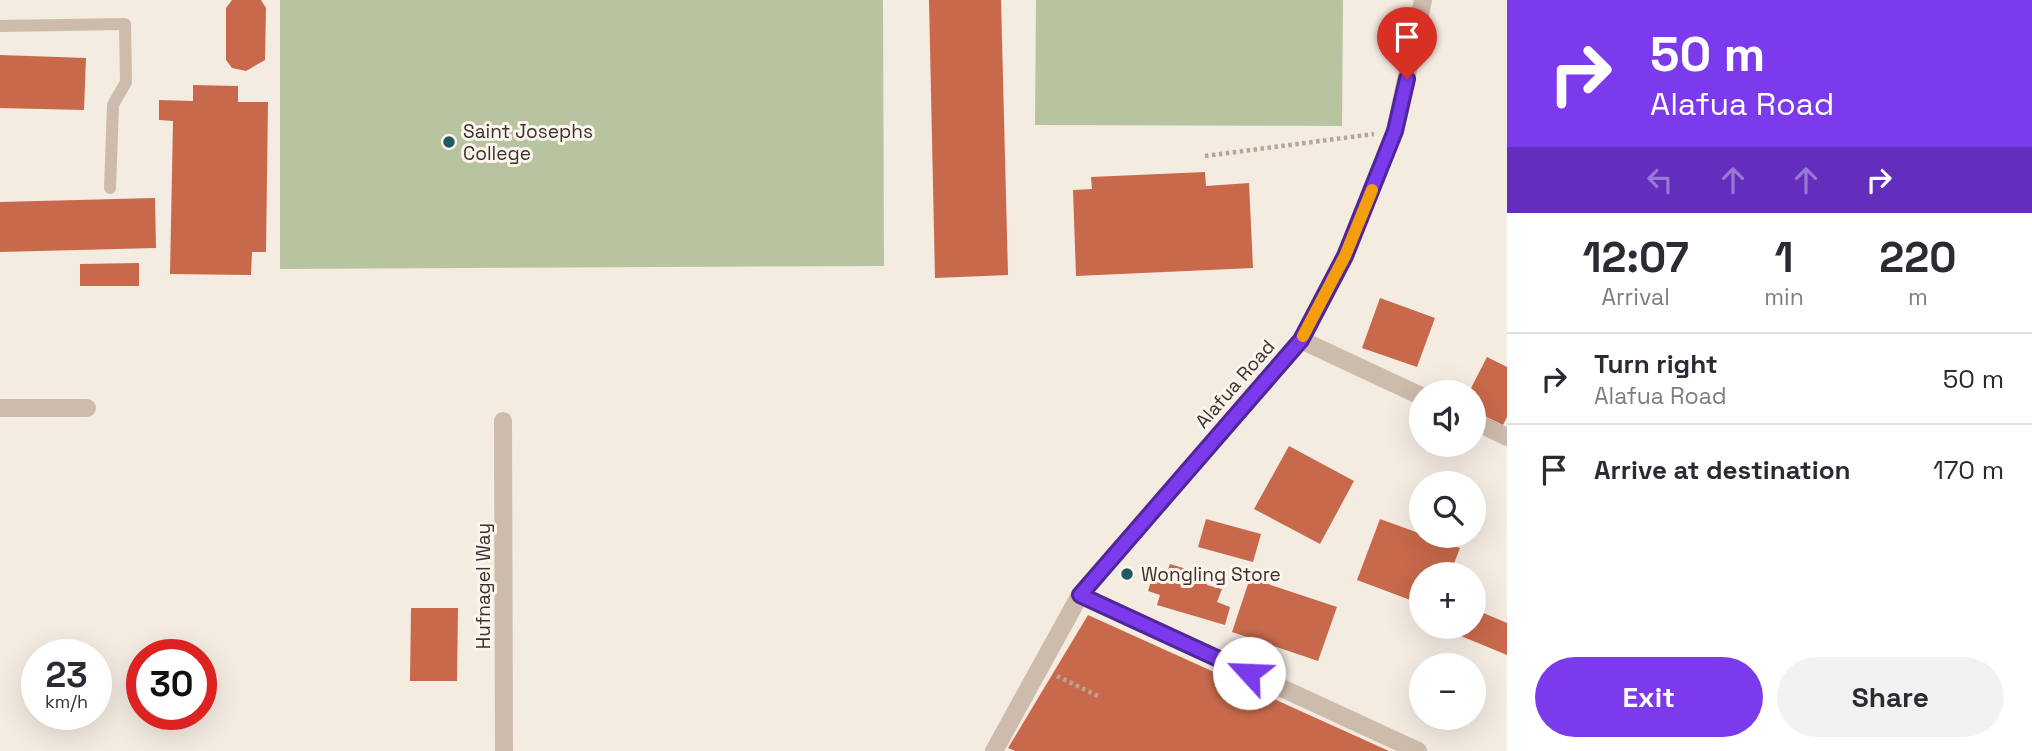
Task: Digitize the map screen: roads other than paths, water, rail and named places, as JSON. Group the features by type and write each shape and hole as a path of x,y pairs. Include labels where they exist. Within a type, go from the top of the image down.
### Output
{"street":[{"name":"Alafua Road","path":"994,751 1080,595 1301,340 1345,256 1395,131 1423,0"},
{"path":"1301,340 1409,390"},
{"path":"0,408 87,408"},
{"name":"Hufnagel Way","path":"503,421 504,751"},
{"path":"1486,427 1507,437"},
{"path":"1080,595 1418,751"}],"lane":[{"path":"0,26 125,24 127,82 113,105 110,188"}],"place":[{"name":"Saint Josephs College","path":"449,142"},
{"name":"Wongling Store","path":"1127,574"}]}
